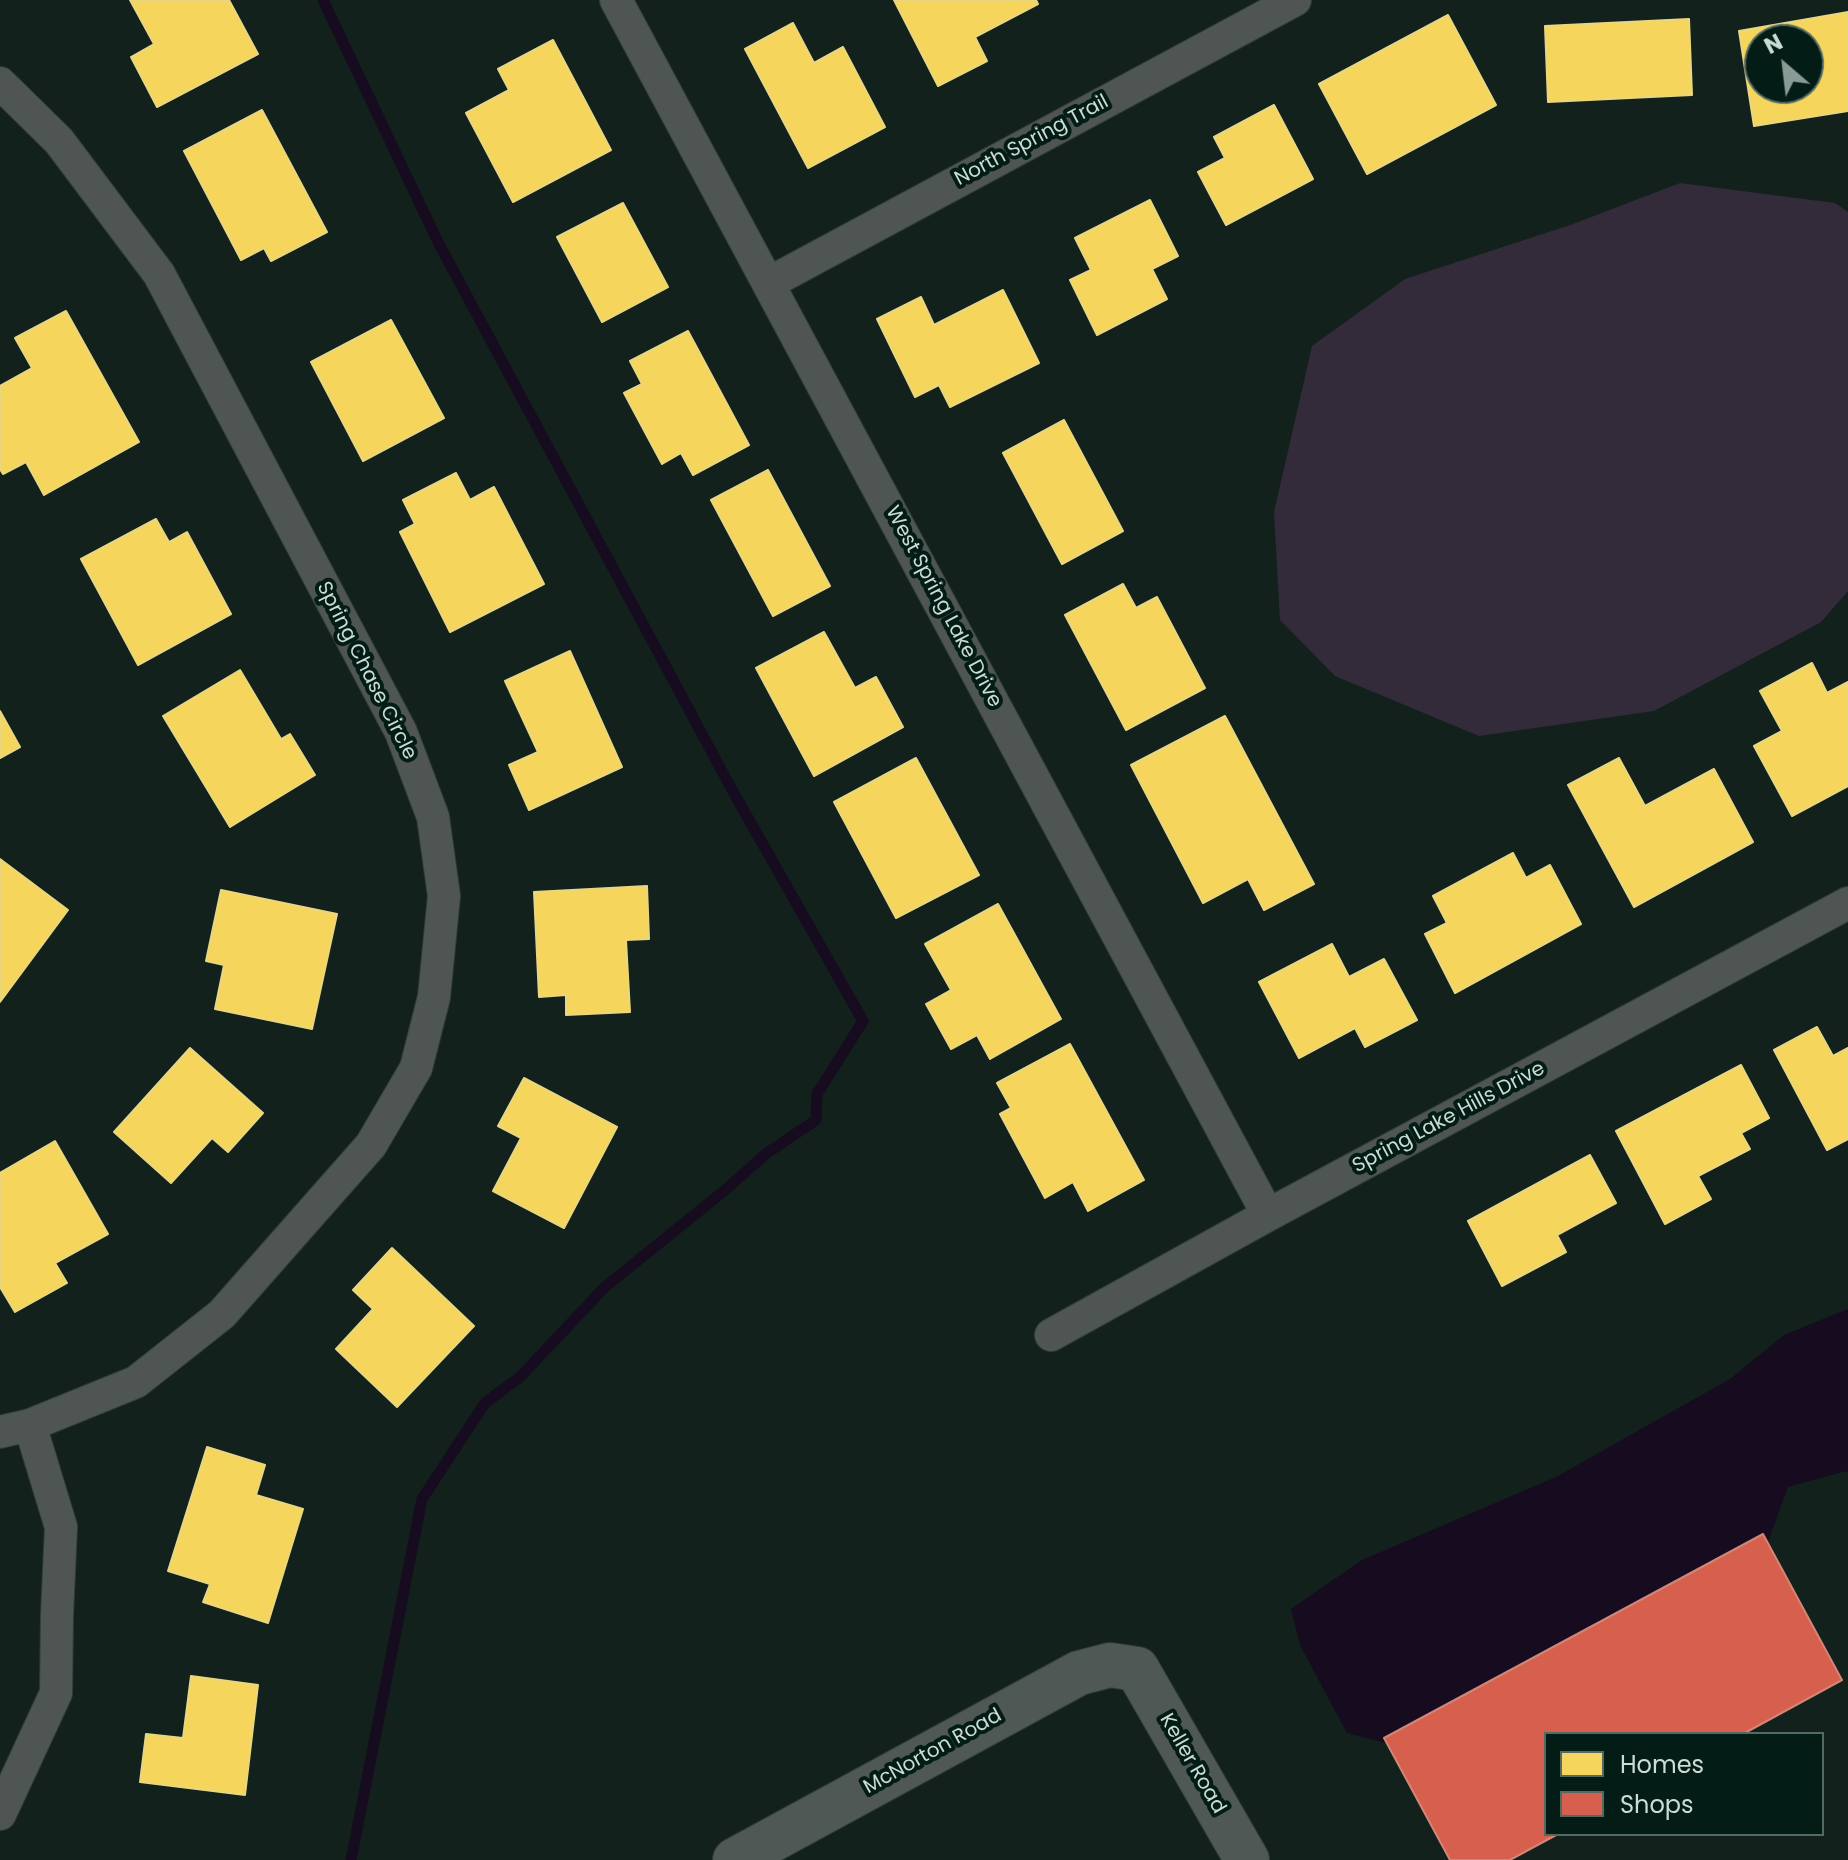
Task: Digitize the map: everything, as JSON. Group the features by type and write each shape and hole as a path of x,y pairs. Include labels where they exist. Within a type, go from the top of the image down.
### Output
{"street":[{"name":"West Spring Lake Drive","path":"616,0 1268,1215"},
{"name":"North Spring Trail","path":"769,283 1295,0"},
{"name":"Spring Chase Circle","path":"0,83 59,141 159,274 401,732 433,817 444,896 434,997 416,1068 371,1145 222,1314 136,1382 15,1429"},
{"name":"Spring Lake Hills Drive","path":"1051,1335 1848,903"},
{"path":"0,1814 56,1693 61,1527 15,1429"},
{"name":"McNorton Road","path":"735,1860 1079,1673 1110,1665 1137,1669"},
{"name":"Keller Road","path":"1137,1669 1247,1860"}],"shaded area":[{"path":"1680,183 1835,203 1848,212 1848,591 1821,622 1654,711 1479,736 1335,676 1280,620 1274,512 1312,346 1405,279 1573,224"},
{"path":"1848,1309 1848,1473 1846,1471 1788,1487 1769,1539 1394,1745 1347,1733 1300,1645 1291,1609 1362,1560 1556,1477 1730,1379 1784,1335"}],"building: Homes":[{"path":"130,0 229,0 258,54 157,107 131,57 154,44"},
{"path":"894,0 1036,0 1038,4 975,37 987,61 938,86"},
{"path":"1848,12 1848,111 1754,126 1751,104 1824,104 1824,24 1779,24"},
{"path":"1448,15 1496,105 1367,174 1319,84"},
{"path":"1689,19 1692,95 1548,102 1545,26"},
{"path":"793,23 814,63 843,47 885,127 808,168 745,49"},
{"path":"1744,30 1744,63 1739,31"},
{"path":"553,40 611,150 513,202 466,113 509,90 498,69"},
{"path":"1274,105 1313,179 1226,225 1198,172 1225,158 1214,137"},
{"path":"262,110 327,232 271,261 264,248 241,260 184,151"},
{"path":"1150,200 1178,256 1152,269 1167,299 1097,335 1070,280 1091,270 1075,238"},
{"path":"623,203 668,287 602,322 557,237"},
{"path":"1003,290 1039,363 950,407 939,385 915,397 877,319 921,297 934,325"},
{"path":"66,311 139,442 44,495 26,462 3,474 0,469 0,386 32,368 15,338"},
{"path":"391,320 444,418 363,461 311,362"},
{"path":"688,331 749,445 693,475 681,453 662,464 624,393 642,384 630,361"},
{"path":"1064,420 1123,531 1062,564 1003,453"},
{"path":"768,470 830,586 773,616 711,500"},
{"path":"456,473 470,500 494,487 544,584 450,632 400,532 415,524 403,500"},
{"path":"156,519 169,542 187,532 231,614 138,665 81,559"},
{"path":"1123,584 1136,608 1157,597 1205,688 1126,730 1065,615"},
{"path":"824,632 855,688 876,677 903,727 814,776 756,668"},
{"path":"570,651 622,767 529,810 509,765 538,752 505,681"},
{"path":"1812,663 1827,693 1848,682 1848,786 1792,816 1754,746 1782,731 1760,691"},
{"path":"240,670 281,739 290,734 315,775 230,827 163,716"},
{"path":"0,711 20,747 0,758"},
{"path":"1225,716 1314,884 1264,910 1248,879 1203,903 1131,765"},
{"path":"916,758 979,875 896,918 834,802"},
{"path":"1619,758 1645,806 1714,769 1753,842 1634,907 1568,785"},
{"path":"1513,853 1526,878 1550,865 1581,924 1455,993 1425,934 1447,923 1433,896"},
{"path":"0,859 68,910 0,1002"},
{"path":"647,886 649,939 626,940 630,1012 566,1015 566,995 539,997 534,892"},
{"path":"221,890 337,914 312,1029 215,1009 224,965 206,961"},
{"path":"998,904 1061,1019 990,1059 977,1035 951,1049 926,1004 951,990 925,944"},
{"path":"1332,944 1349,977 1384,959 1417,1020 1365,1047 1355,1028 1299,1058 1259,982"},
{"path":"1817,1027 1833,1056 1848,1048 1848,1139 1827,1150 1774,1050"},
{"path":"1070,1044 1144,1180 1088,1211 1073,1182 1045,1198 1000,1114 1011,1108 997,1083"},
{"path":"190,1048 263,1113 228,1152 212,1138 171,1183 114,1132"},
{"path":"1741,1065 1769,1118 1741,1133 1750,1149 1698,1176 1711,1199 1665,1224 1616,1131"},
{"path":"524,1078 617,1127 564,1228 493,1191 521,1138 498,1126"},
{"path":"55,1141 108,1234 55,1263 67,1283 15,1312 0,1287 0,1173"},
{"path":"1590,1155 1616,1203 1557,1235 1566,1252 1502,1286 1468,1221"},
{"path":"392,1248 474,1326 397,1407 336,1349 373,1309 353,1290"},
{"path":"207,1447 265,1465 256,1495 303,1509 268,1623 203,1602 210,1584 168,1571"},
{"path":"191,1676 258,1685 245,1795 140,1782 146,1734 183,1738"}],"building: Shops":[{"path":"1763,1534 1842,1680 1747,1732 1544,1732 1544,1836 1554,1836 1510,1860 1450,1860 1384,1738"}],"waterway":[{"path":"323,0 438,242 731,788 863,1021 817,1094 816,1120 767,1153 605,1287 520,1377 485,1403 422,1499 351,1860"}]}
